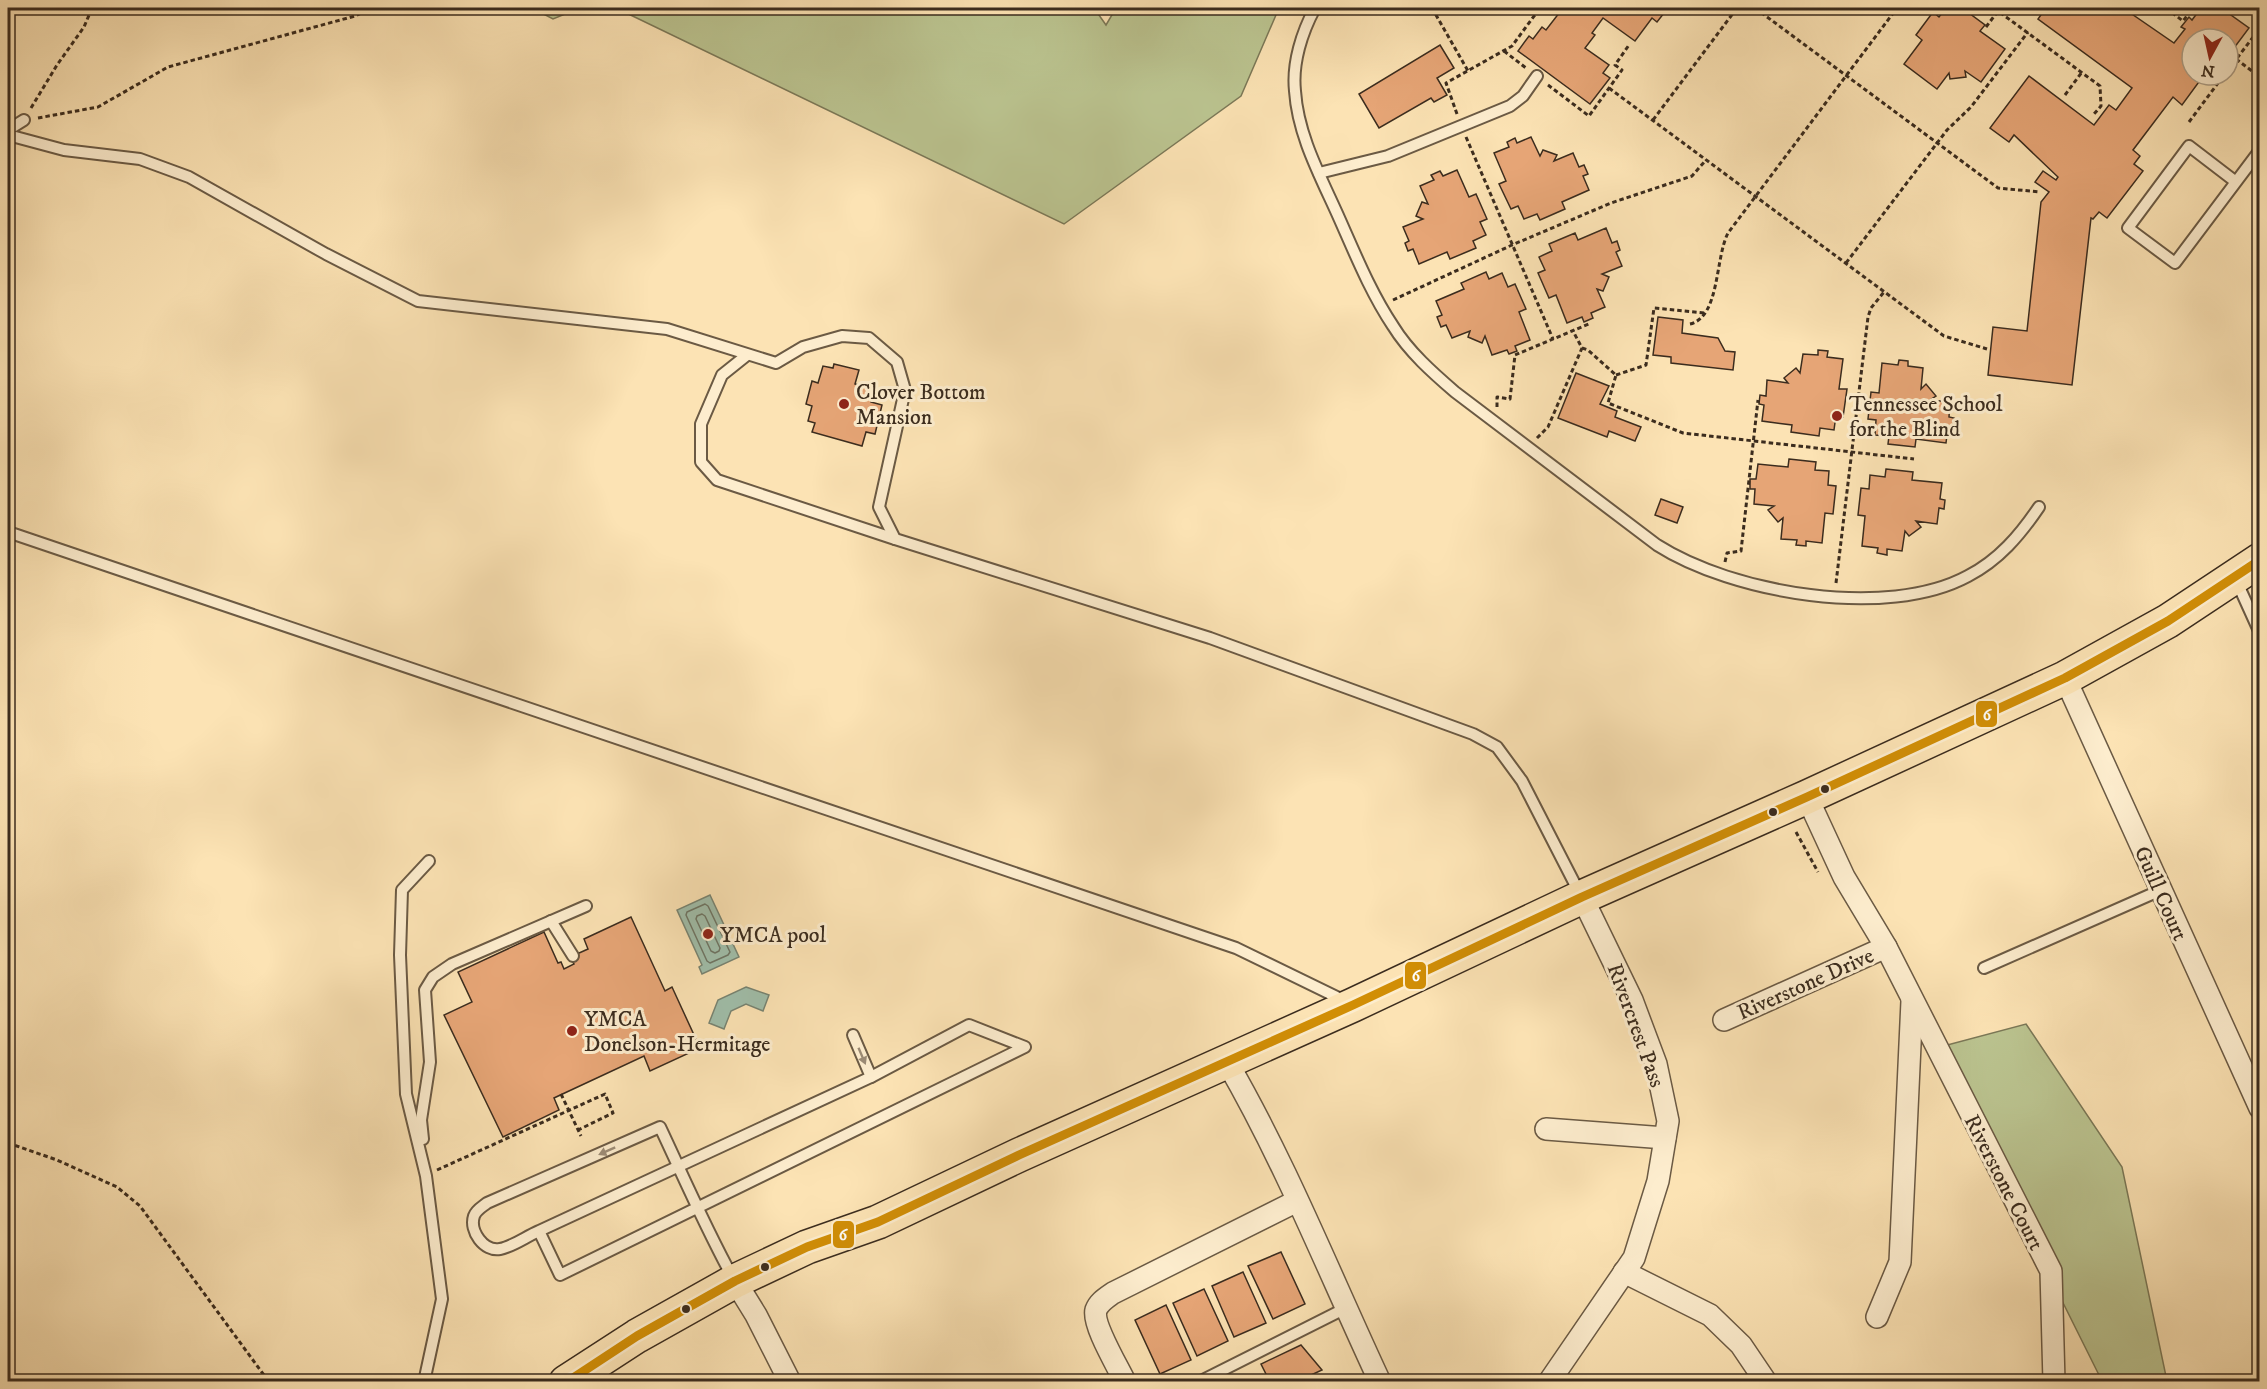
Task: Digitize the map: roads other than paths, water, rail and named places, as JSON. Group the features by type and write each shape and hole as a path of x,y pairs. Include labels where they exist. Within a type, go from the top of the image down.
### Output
{"main road":[{"path":"566,1382 637,1336 735,1281 807,1247 878,1222 1019,1155 1353,1005 1582,897 1807,797 2065,678 2168,621 2247,568"}],"street":[{"name":"Guill Court","path":"2065,678 2259,1108"},
{"name":"Riverstone Court","path":"1807,797 1844,878 1886,947 2051,1271 2052,1379"},
{"name":"Rivercrest Pass","path":"1549,1382 1634,1258 1658,1181 1668,1121 1656,1064 1632,1000 1582,897"},
{"name":"Riverstone Drive","path":"1724,1020 1886,947"},
{"name":"Riverstone Court","path":"1877,1317 1900,1262 1912,1000"},
{"path":"1227,1062 1298,1201 1380,1382"},
{"path":"1546,1129 1665,1138"},
{"path":"1125,1382 1097,1324 1095,1312 1101,1301 1298,1201"},
{"path":"1624,1272 1710,1315 1741,1345 1766,1382"},
{"path":"735,1281 756,1315 790,1382"}],"lane":[{"path":"1315,8 1302,39 1297,59 1294,90 1302,129 1319,173 1380,306 1394,328 1427,368 1495,423 1657,545 1690,563 1776,590 1835,596 1900,595 1946,586 1985,566 2012,544 2039,507"},
{"path":"1319,173 1388,156 1510,106 1523,96 1537,76"},
{"path":"8,132 24,120"},
{"path":"8,132 64,150 140,159 189,177 327,254 418,300 667,329 776,363 803,347 842,336 869,338 897,362 905,390 879,507 895,539"},
{"path":"2236,182 2189,146 2128,228 2175,263 2236,182 2259,150"},
{"path":"747,355 722,375 701,424 701,462 717,480 895,539 1210,638 1473,734 1497,747 1522,781 1582,897"},
{"path":"8,532 1236,948 1353,1005"},
{"path":"2247,568 2259,633"},
{"path":"426,1176 406,1094 400,955 402,890 429,861"},
{"path":"1984,968 2161,890"},
{"path":"424,1382 442,1299 421,1119 430,1062 425,990 433,977 452,964 483,955 550,921 586,906"},
{"path":"550,921 573,956"},
{"path":"539,1231 560,1275 698,1208 1026,1047 969,1025 871,1077 678,1165 501,1249 493,1249 482,1243 473,1224 476,1212 487,1203 660,1127 678,1165 698,1208 735,1281"},
{"path":"853,1035 871,1077"},
{"path":"1199,1382 1346,1308"}],"water":[{"name":"YMCA pool","path":"710,895 739,957 702,974 699,967 702,965 677,910"},
{"path":"746,987 769,995 763,1011 746,1004 731,1011 724,1029 709,1023 718,1000"}],"place":[{"name":"Clover Bottom Mansion","path":"844,404"},
{"name":"Tennessee School for the Blind","path":"1837,416"},
{"name":"YMCA pool","path":"708,934"},
{"name":"YMCA Donelson-Hermitage","path":"572,1031"}]}
